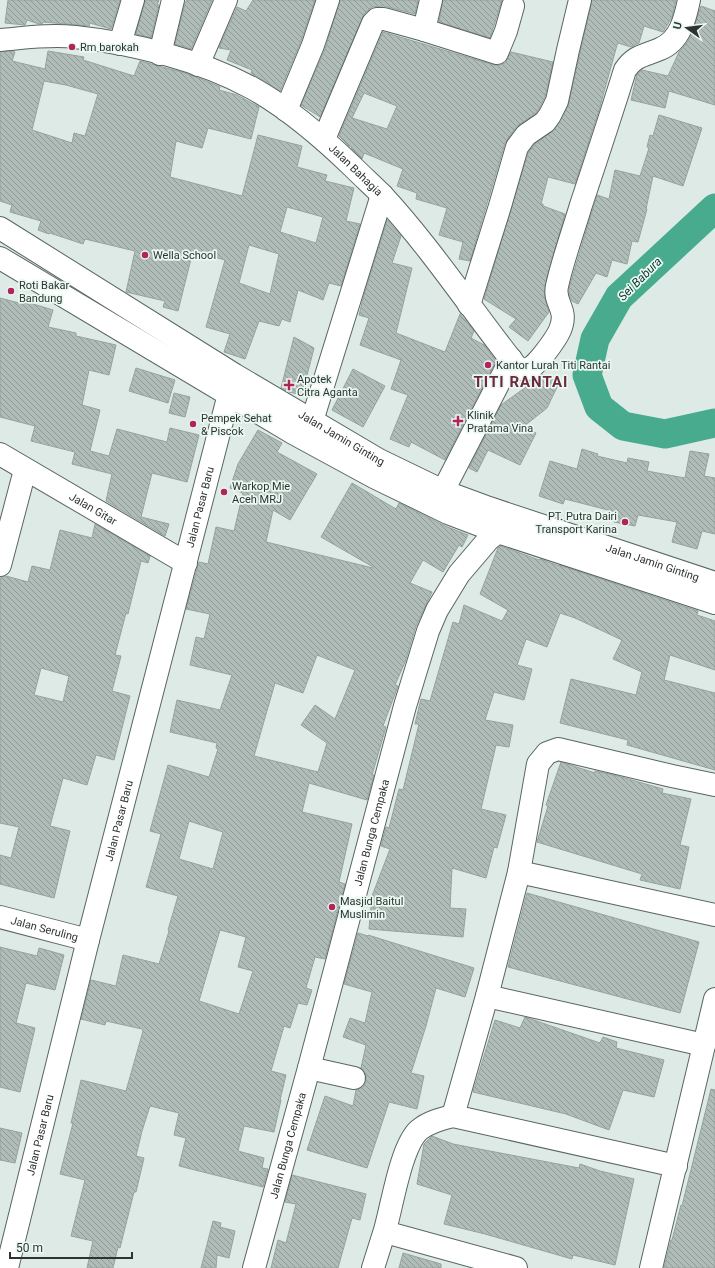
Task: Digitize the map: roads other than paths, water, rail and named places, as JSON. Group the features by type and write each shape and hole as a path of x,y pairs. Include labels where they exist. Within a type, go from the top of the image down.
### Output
{"street":[{"path":"120,44 133,0"},
{"path":"160,54 173,0"},
{"path":"198,65 226,0"},
{"path":"286,110 313,45 328,0"},
{"path":"424,30 431,0"},
{"path":"469,305 517,147 526,135 545,122 550,116 557,101 580,0"},
{"path":"443,491 511,359 516,366 522,369 531,367 535,364 560,330 563,320 563,311 556,298 557,286 575,224 625,70 630,62 635,58 659,50 672,42 677,36 686,16 689,0"},
{"path":"324,139 374,21 377,19 384,19 498,52 513,6"},
{"name":"Jalan Bahagia","path":"0,40 40,37 73,37 120,44 198,65 252,88 286,110 324,139 382,195 420,240 511,359"},
{"path":"312,422 382,195"},
{"name":"Jalan Jamin Ginting","path":"0,228 232,384 293,433 374,477 448,513 498,532 715,604"},
{"name":"Jalan Jamin Ginting","path":"0,258 232,384 312,422 379,460 443,491 489,508 715,583"},
{"name":"Jalan Pasar Baru","path":"7,1268 88,940 232,384"},
{"name":"Jalan Gitar","path":"0,454 186,563"},
{"path":"0,565 25,470"},
{"name":"Jalan Bunga Cempaka","path":"254,1268 406,706 428,631 436,610 459,574 488,540 498,532"},
{"path":"453,1116 487,996 519,872 538,764 547,753 558,749 715,785"},
{"path":"519,872 715,915"},
{"name":"Jalan Seruling","path":"0,917 88,940"},
{"path":"487,996 704,1045"},
{"path":"651,1268 715,999"},
{"path":"309,1068 354,1078"},
{"path":"373,1268 385,1232 403,1160 410,1142 418,1131 427,1124 453,1116 676,1166"},
{"path":"385,1232 516,1268"}],"waterway":[{"name":"Sei Babura","path":"715,208 619,297 595,339 587,375 599,407 623,426 665,434 715,423"}],"place":[{"name":"Rm barokah","path":"72,47"},
{"name":"Wella School","path":"145,255"},
{"name":"Roti Bakar Bandung","path":"11,291"},
{"name":"Kantor Lurah Titi Rantai","path":"488,365"},
{"name":"Apotek Citra Aganta","path":"289,385"},
{"name":"Klinik Pratama Vina","path":"458,421"},
{"name":"Pempek Sehat & Piscok","path":"193,424"},
{"name":"Warkop Mie Aceh MRJ","path":"224,492"},
{"name":"PT. Putra Dairi Transport Karina","path":"625,522"},
{"name":"Masjid Baitul Muslimin","path":"332,907"}],"district":[{"name":"TITI RANTAI","path":"521,382"}]}
